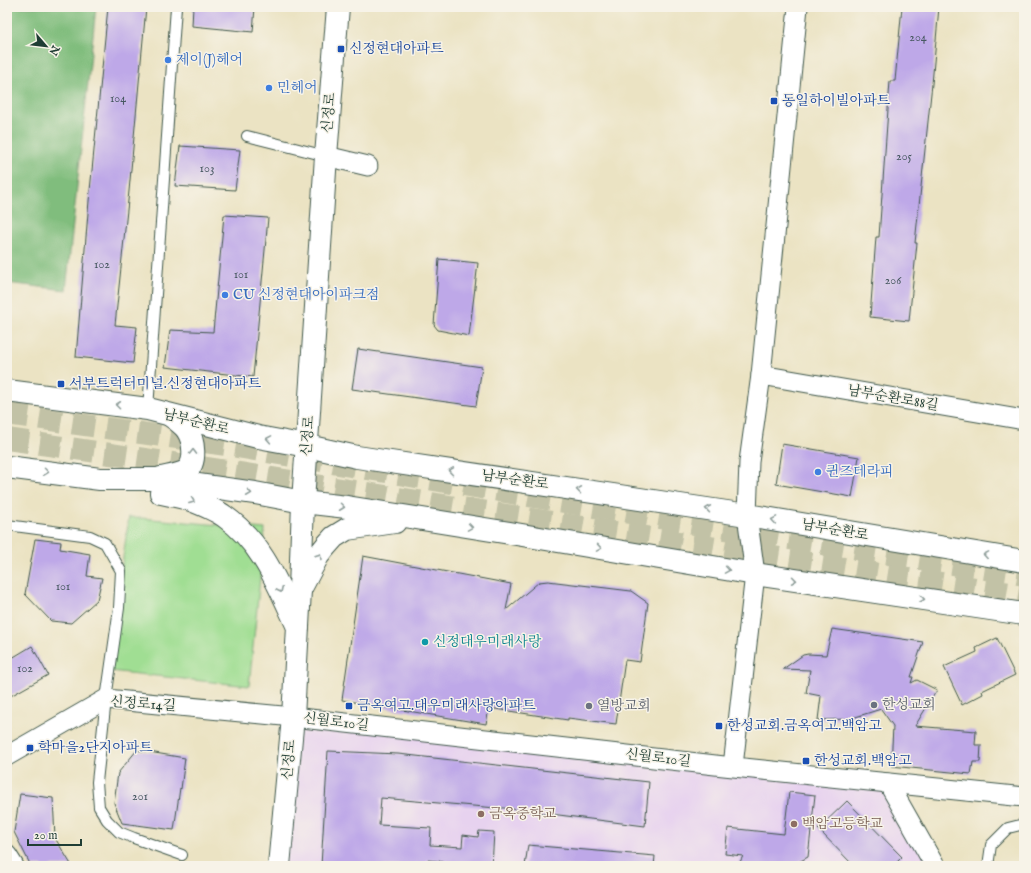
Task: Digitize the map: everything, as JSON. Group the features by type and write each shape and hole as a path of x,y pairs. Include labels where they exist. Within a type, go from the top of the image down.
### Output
{"main road":[{"name":"신정로","path":"279,866 292,717 300,590 303,502 326,156 338,7"},
{"name":"남부순환로","path":"7,391 148,409 258,437 357,457 747,515 1024,561"},
{"path":"155,479 180,474 187,470 193,459 194,448 192,437 186,428 170,415"},
{"path":"7,467 100,479 190,500 223,515 246,534 260,551 272,571 298,627"},
{"path":"100,479 155,479 255,493 303,502 347,507 755,574 1024,614"},
{"path":"300,590 318,556 334,537 347,530 419,519"}],"street":[{"path":"733,766 755,574 747,515 750,462 761,375 798,7"},
{"path":"326,156 368,166"},
{"name":"남부순환로88길","path":"761,375 1024,420"},
{"name":"신정로14길","path":"7,756 106,699 292,717"},
{"name":"신월로10길","path":"292,717 1024,797"},
{"path":"888,783 935,866"},
{"path":"7,855 14,866"}],"lane":[{"path":"148,409 176,7"},
{"path":"247,136 326,156"},
{"path":"7,525 90,536 105,543 122,571 119,608 106,699 97,782 99,807 107,820 119,832 182,854"},
{"path":"988,866 992,845 1008,828 1024,824"}],"shaded area":[{"name":"금옥중학교","path":"293,717 888,783 935,866 279,866"}],"green space":[{"path":"7,7 96,7 66,290 7,283"},
{"path":"129,517 265,529 249,686 110,671 121,571"}],"building":[{"path":"108,7 146,7 115,325 137,327 133,363 76,357 89,201"},
{"path":"193,7 255,7 253,32 192,26"},
{"path":"902,7 939,7 915,243 917,243 909,321 870,317 876,237 879,237 890,81 895,81"},
{"path":"180,146 240,150 235,190 175,186"},
{"path":"224,215 268,218 253,377 165,367 170,330 213,332"},
{"path":"439,259 478,263 469,336 438,330 434,325"},
{"path":"358,349 482,367 476,406 352,389"},
{"path":"782,444 859,457 852,497 776,484"},
{"path":"35,539 61,542 60,549 90,554 87,576 102,578 97,600 71,623 51,621 25,594"},
{"path":"363,556 511,584 506,610 539,582 548,581 631,591 648,603 640,662 625,660 616,724 568,718 568,720 489,708 486,724 342,700"},
{"name":"한성교회","path":"832,629 923,642 911,677 913,677 911,683 917,680 937,690 915,726 976,731 975,745 981,745 980,762 973,762 971,774 891,766 893,726 881,709 849,719 818,720 821,696 806,693 810,670 783,669 803,655 826,655"},
{"path":"997,638 1015,675 982,691 983,694 962,705 944,667 977,652 976,648"},
{"path":"32,646 48,675 7,698 7,661"},
{"path":"137,750 185,758 174,830 122,823 114,803 118,773"},
{"path":"328,751 398,754 649,782 645,826 496,807 381,798 379,825 431,828 430,845 462,847 463,835 478,837 479,831 494,832 492,866 461,866 461,863 427,860 426,866 321,866"},
{"path":"789,792 815,795 808,857 791,866 738,866 743,856 725,854 728,828 784,834"},
{"path":"20,794 53,798 55,838 72,866 31,866 14,832"},
{"path":"847,801 902,857 893,866 854,866 818,829"},
{"path":"528,845 655,856 654,866 525,866"}],"tunnel":[{"path":"7,414 226,445 737,531 1024,575"},
{"path":"7,439 227,471 894,576 1024,595"}],"place":[{"name":"신정현대아파트","path":"341,49"},
{"name":"제이(J)헤어","path":"168,60"},
{"name":"민헤어","path":"269,88"},
{"name":"동일하이빌아파트","path":"774,101"},
{"name":"CU 신정현대아이파크점","path":"225,295"},
{"name":"서부트럭터미널.신정현대아파트","path":"61,384"},
{"name":"퀸즈테라피","path":"818,472"},
{"name":"신정대우미래사랑","path":"425,642"},
{"name":"한성교회","path":"874,705"},
{"name":"금옥여고.대우미래사랑아파트","path":"349,706"},
{"name":"열방교회","path":"589,706"},
{"name":"한성교회.금옥여고.백암고","path":"719,726"},
{"name":"학마을2단지아파트","path":"30,748"},
{"name":"한성교회.백암고","path":"806,761"},
{"name":"금옥중학교","path":"481,814"},
{"name":"백암고등학교","path":"794,824"}]}
